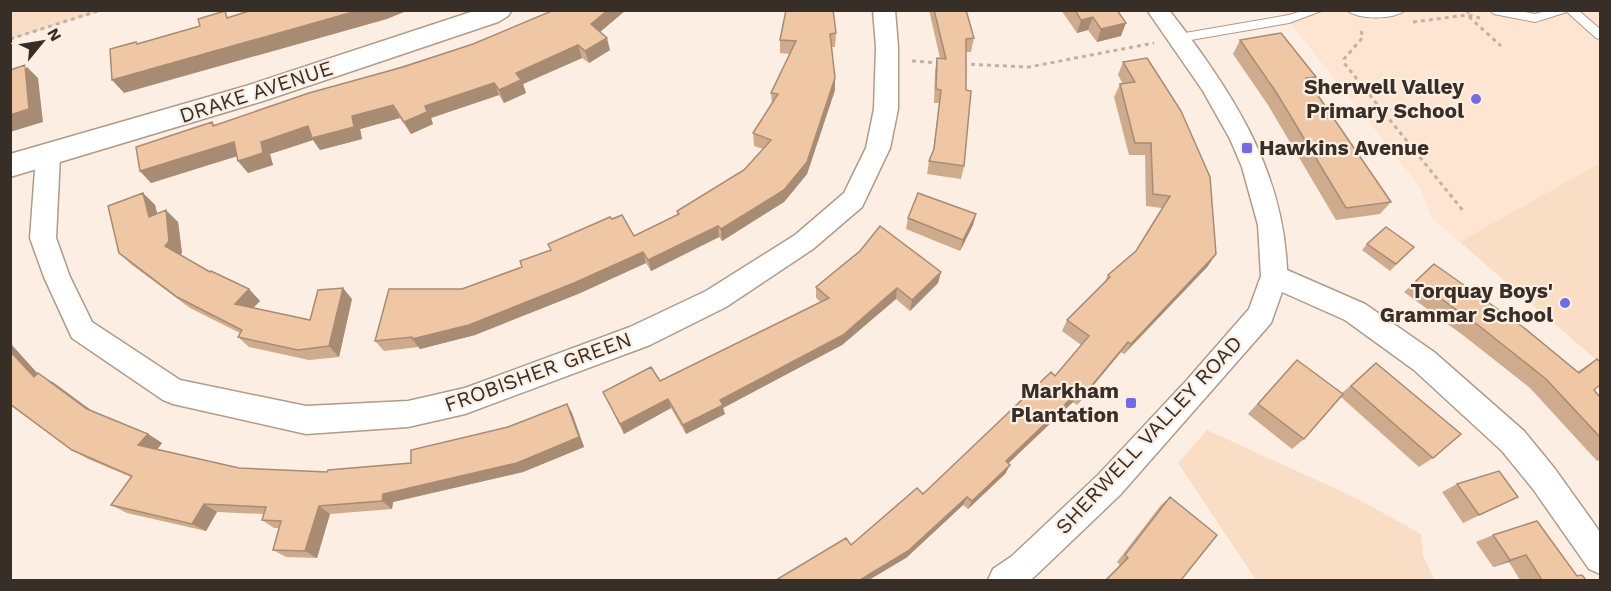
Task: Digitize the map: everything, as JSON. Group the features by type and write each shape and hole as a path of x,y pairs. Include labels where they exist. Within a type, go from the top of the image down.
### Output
{"street":[{"name":"DRAKE AVENUE","path":"10,166 264,90 489,16 499,10"},
{"name":"FROBISHER GREEN","path":"48,156 43,238 57,277 82,330 173,391 306,420 408,414 465,401 640,336 716,299 804,242 853,200 879,148 886,109 887,60 884,10"},
{"path":"1157,10 1179,38 1247,148 1272,226 1274,276 1355,312 1424,361 1513,441 1544,479 1600,558"},
{"name":"SHERWELL VALLEY ROAD","path":"1004,580 1023,567 1109,484 1196,390 1261,315 1274,276"}],"lane":[{"path":"1179,38 1289,19 1319,10"},
{"path":"1351,10 1359,13 1401,10"},
{"path":"1492,16 1535,18 1563,10"},
{"path":"1571,10 1600,35"}],"path":[{"path":"10,39 101,10"},
{"path":"1468,13 1502,46"},
{"path":"1410,22 1468,13 1492,16"},
{"path":"1361,29 1363,37 1344,59 1344,63 1464,212"},
{"path":"958,63 1029,67 1179,38"},
{"path":"887,60 946,63"}],"shaded area":[{"path":"11,10 101,11 11,39"},
{"name":"Sherwell Valley Primary School","path":"1281,11 1600,11 1600,363 1432,218 1420,187"},
{"name":"Torquay Boys' Grammar School","path":"1600,163 1600,363 1460,242"},
{"path":"1207,430 1356,498 1421,534 1423,555 1434,580 1256,580 1178,463"}],"building":[{"path":"252,10 360,10 112,80 110,49 136,42 137,44 200,26 198,19 225,11 227,18"},
{"path":"554,10 608,10 591,24 607,38 585,51 578,45 516,73 521,80 499,90 494,83 425,106 427,112 404,122 393,105 352,116 354,127 312,138 308,126 261,142 263,153 238,161 234,142 140,171 136,147 212,122 213,126 309,93 403,67 473,44"},
{"path":"786,10 833,10 836,33 830,34 835,78 807,162 784,190 721,229 718,226 648,260 643,252 574,283 469,325 412,339 412,337 375,341 389,289 462,289 522,267 520,261 551,250 548,244 610,217 612,219 622,215 634,236 679,214 677,211 744,170 771,140 753,133 778,94 771,93 796,41 780,40"},
{"path":"934,10 966,10 974,38 966,39 966,90 971,91 964,166 929,161 934,149 941,90 936,89 937,58 946,59"},
{"path":"1075,10 1117,10 1126,23 1101,29 1093,17 1081,20"},
{"path":"1281,33 1316,77 1306,78 1391,202 1346,208 1276,92 1240,40"},
{"path":"1147,58 1181,111 1210,177 1216,254 1131,344 1128,342 1083,396 1078,392 1006,461 1010,465 972,501 967,497 908,551 860,580 776,580 846,538 851,545 917,488 923,494 1051,372 1055,376 1089,336 1067,320 1110,277 1108,275 1136,251 1170,196 1153,194 1151,143 1135,143 1120,84 1135,82 1123,62"},
{"path":"25,65 29,109 10,115 10,70"},
{"path":"143,193 149,217 166,210 169,241 165,246 210,272 249,289 235,304 310,320 318,290 343,288 329,346 298,350 238,337 242,330 177,297 119,253 108,206"},
{"path":"918,193 976,214 963,240 908,218"},
{"path":"880,226 941,272 912,300 897,288 843,335 720,400 723,405 683,425 668,399 620,424 603,392 651,367 660,381 829,298 816,287 860,251"},
{"path":"1386,227 1414,247 1396,264 1367,244"},
{"path":"1434,264 1523,327 1579,373 1597,359 1600,362 1600,385 1594,390 1600,397 1600,437 1546,379 1478,325 1416,281"},
{"path":"10,351 34,377 38,373 87,409 148,434 138,445 239,468 327,472 328,470 411,463 411,450 508,427 567,404 579,437 517,463 383,494 382,501 319,506 305,551 273,550 281,521 262,520 266,507 204,504 192,524 111,505 132,476 72,450 10,404"},
{"path":"1297,360 1343,394 1304,439 1258,404"},
{"path":"1376,363 1461,434 1433,458 1351,386"},
{"path":"1499,471 1518,497 1479,515 1457,484"},
{"path":"1170,497 1217,535 1181,580 1106,580 1128,558 1125,555"},
{"path":"1537,521 1577,576 1582,575 1586,580 1542,580 1526,555 1510,560 1493,535"}],"place":[{"name":"Sherwell Valley Primary School","path":"1476,99"},
{"name":"Hawkins Avenue","path":"1247,148"},
{"name":"Torquay Boys' Grammar School","path":"1565,303"},
{"name":"Markham Plantation","path":"1131,403"}]}
